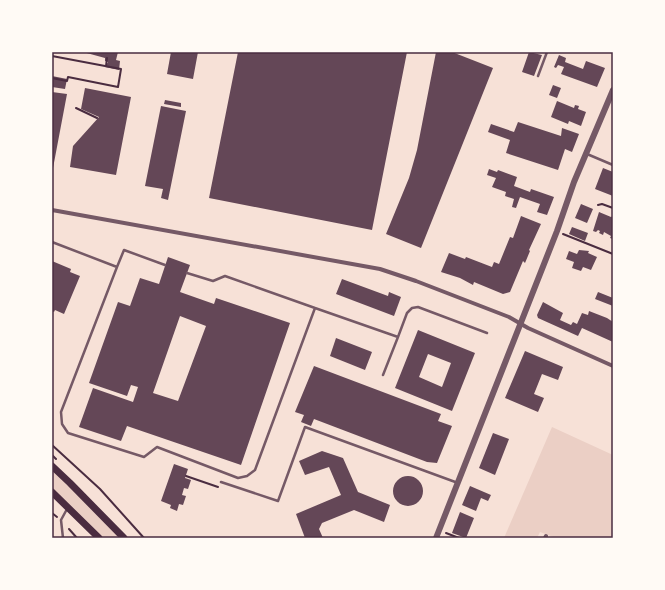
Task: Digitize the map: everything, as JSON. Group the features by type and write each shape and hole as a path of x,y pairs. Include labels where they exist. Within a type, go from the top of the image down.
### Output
{"main road":[{"path":"52,466 124,538"},
{"path":"52,492 99,538"}],"street":[{"path":"436,538 557,231 570,194 613,90"},
{"path":"52,210 380,269 416,281 509,317 613,366"}],"lane":[{"path":"538,76 547,52"},
{"path":"587,154 613,165"},
{"path":"52,242 117,267"},
{"path":"166,265 124,250 61,412 62,424 68,433 144,457 157,447 238,478 247,476 255,470 314,308"},
{"path":"187,273 214,281 225,276 398,338"},
{"path":"383,375 407,313 412,308 418,307 487,333"},
{"path":"221,482 278,501 305,428 458,483"},
{"path":"63,538 60,520 69,507"}],"path":[{"path":"52,56 121,68 118,86 68,77 67,81 52,78"},
{"path":"106,66 107,58"},
{"path":"76,108 97,118"},
{"path":"598,204 613,208"},
{"path":"557,231 613,254"},
{"path":"52,445 100,489 144,538"},
{"path":"186,476 219,488"},
{"path":"440,530 459,538"}],"shaded area":[{"path":"552,427 613,455 613,538 556,538 540,532 537,538 504,538"},
{"path":"52,466 124,538 99,538 52,492"}],"building":[{"path":"83,52 118,52 116,60 120,61 119,70 105,67 108,62 105,61 105,58"},
{"path":"171,52 198,52 193,79 167,74"},
{"path":"238,52 407,52 372,230 209,198"},
{"path":"436,52 452,52 493,68 421,248 386,234 409,178 417,150"},
{"path":"529,52 542,55 534,76 522,72"},
{"path":"559,55 566,58 565,62 583,69 586,61 605,68 597,87 561,74 564,67 558,65 556,68 554,67"},
{"path":"52,76 67,79 65,89 52,87"},
{"path":"553,85 561,88 557,98 549,95"},
{"path":"85,88 131,97 116,175 70,167 73,146 99,117 81,109"},
{"path":"52,92 67,94 53,168 52,167"},
{"path":"165,100 181,103 181,107 164,104"},
{"path":"557,101 574,108 575,105 579,106 578,109 586,112 581,126 569,121 568,124 551,117"},
{"path":"161,106 186,111 168,200 161,198 163,189 145,186"},
{"path":"518,122 561,136 562,128 579,134 572,152 565,149 558,170 506,153 510,140 488,132 491,124 514,132"},
{"path":"603,168 613,172 613,196 595,189"},
{"path":"489,169 497,172 498,170 517,177 514,186 530,192 531,189 554,197 547,215 537,212 540,204 520,197 516,208 512,207 514,199 505,196 506,192 492,187 496,178 487,175"},
{"path":"581,204 593,209 587,223 575,218"},
{"path":"599,212 611,217 613,216 613,239 604,232 603,235 599,233 600,231 598,230 596,232 593,231"},
{"path":"521,216 541,224 529,250 530,251 525,263 523,261 510,292 503,294 474,282 473,285 460,278 441,272 449,253 465,259 466,257 492,267 494,262 499,264 510,237 513,238"},
{"path":"572,227 588,233 585,241 569,234"},
{"path":"579,250 589,251 588,253 597,257 591,270 583,267 581,271 572,268 574,262 566,259 569,251 577,254"},
{"path":"168,257 190,265 180,292 214,304 216,298 290,323 241,465 127,426 121,441 79,427 93,388 133,402 138,387 131,385 127,396 89,383 118,302 130,306 140,278 159,284","holes":["180,316 206,326 178,401 153,393"]},
{"path":"52,261 71,269 70,272 80,276 64,314 55,310 54,312 52,311"},
{"path":"342,279 388,296 389,292 401,297 394,316 336,294"},
{"path":"598,292 613,298 613,306 595,299"},
{"path":"543,302 563,313 560,320 571,325 573,322 577,324 582,313 588,315 589,311 607,318 613,322 613,342 582,328 578,336 538,318 537,315"},
{"path":"418,330 475,353 452,411 395,388","holes":["428,354 451,363 442,387 419,377"]},
{"path":"336,338 372,352 365,370 330,356"},
{"path":"525,351 563,367 558,380 542,374 534,394 544,398 538,412 505,398"},
{"path":"314,366 441,414 438,421 452,426 437,463 427,462 314,419 311,426 301,422 304,415 295,412"},
{"path":"493,433 509,439 495,475 479,468"},
{"path":"322,451 343,458 358,492 390,505 384,522 354,510 322,523 319,529 323,538 305,538 296,514 341,495 329,467 305,475 299,461"},
{"path":"174,464 188,469 185,478 191,480 188,489 184,488 182,495 186,496 183,505 179,504 177,511 170,508 171,505 161,501"},
{"path":"408,476 419,480 423,491 419,502 408,506 397,502 393,491 397,480"},
{"path":"470,486 491,495 488,501 481,498 476,511 462,505"},
{"path":"460,512 474,518 466,538 452,533"}]}
